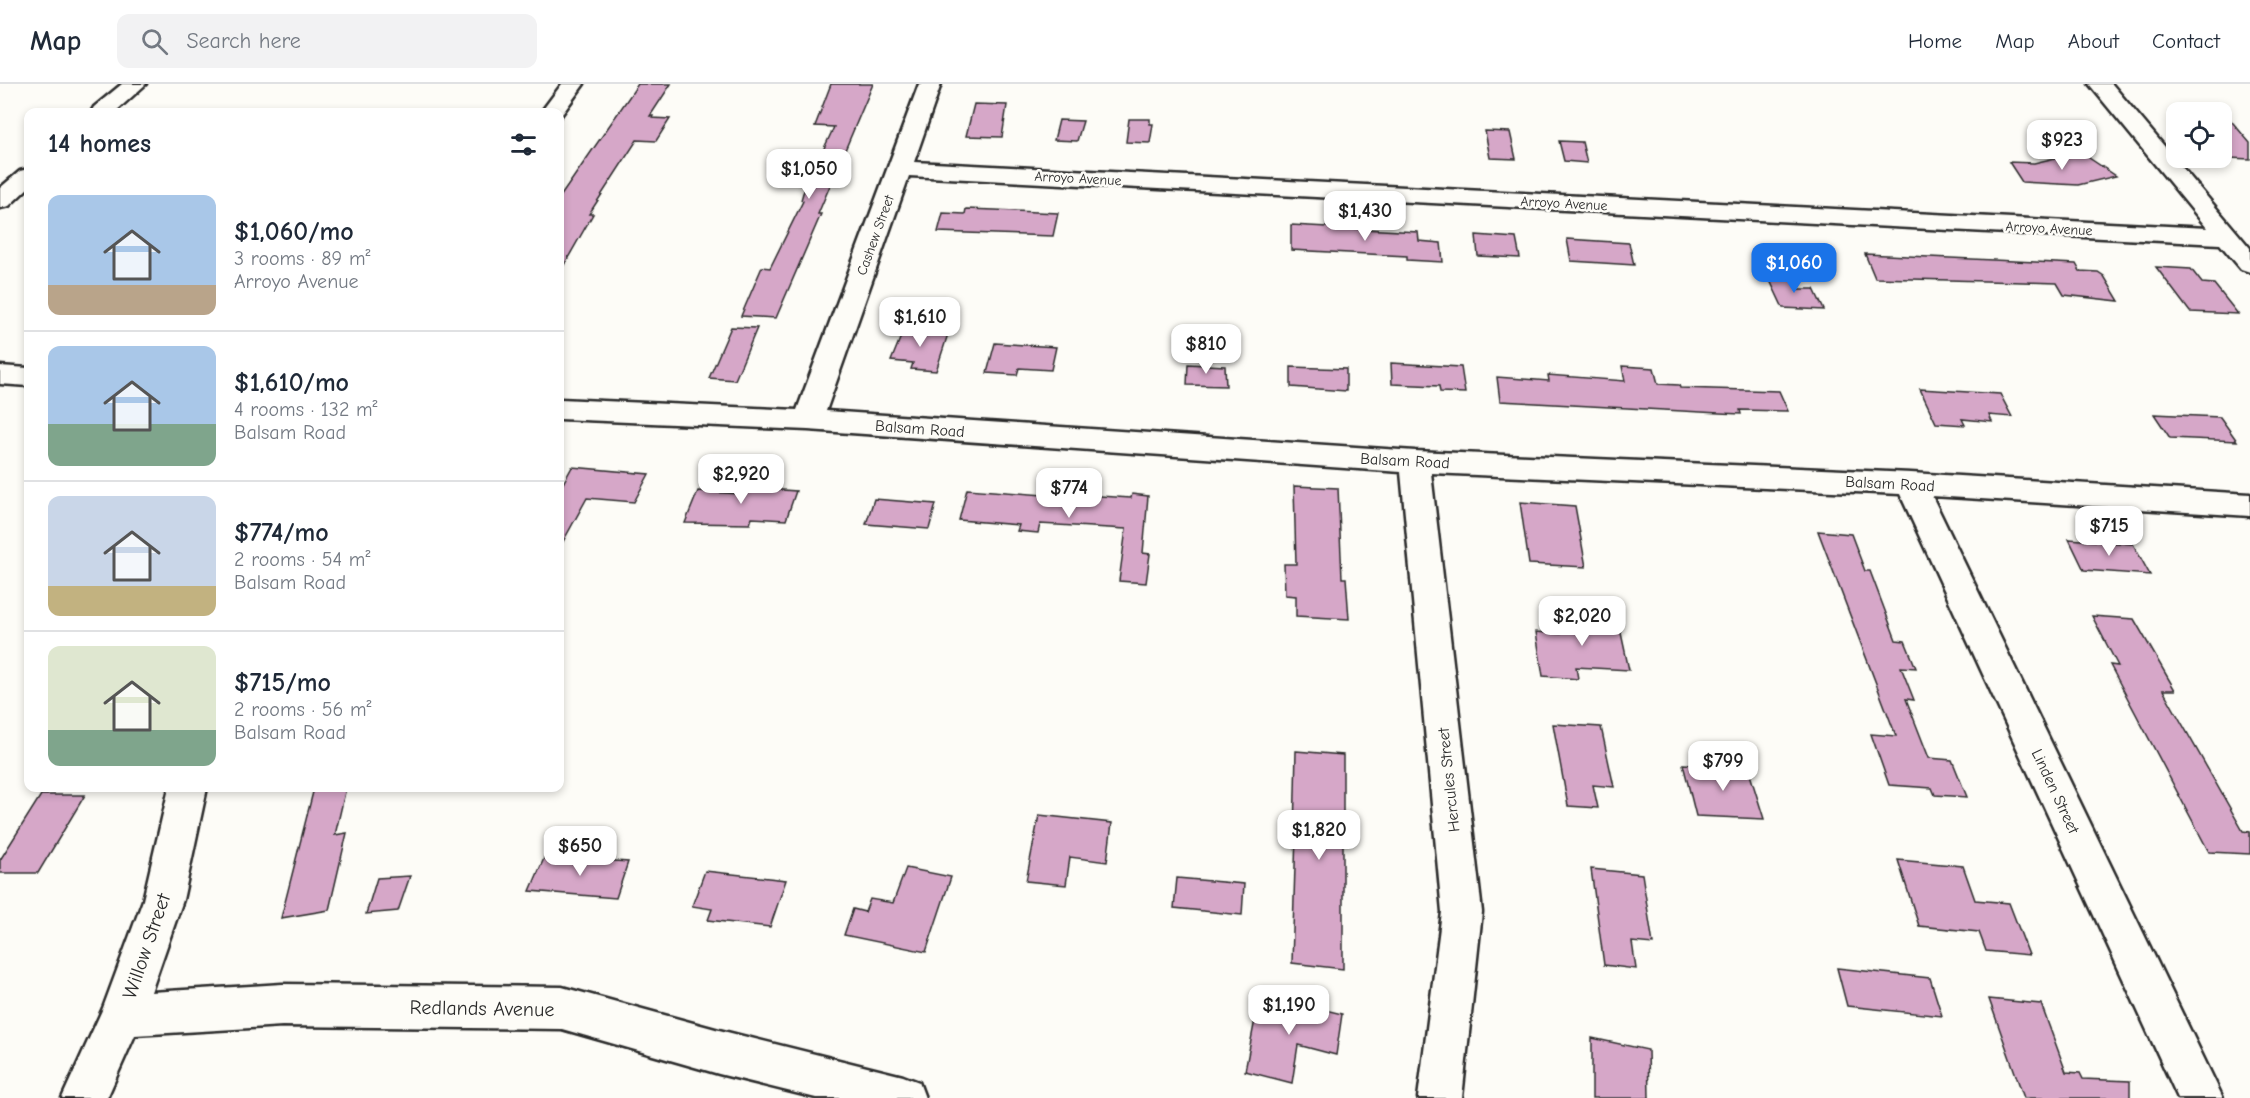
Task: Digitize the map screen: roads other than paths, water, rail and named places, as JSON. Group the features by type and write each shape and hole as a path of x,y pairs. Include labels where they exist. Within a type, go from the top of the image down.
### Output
{"street":[{"path":"107,108 135,84"},
{"path":"555,108 573,84"},
{"name":"Cashew Street","path":"808,420 930,84"},
{"path":"2100,84 2250,264"},
{"name":"Arroyo Avenue","path":"899,168 2228,237"},
{"path":"0,201 24,180"},
{"path":"0,375 24,377"},
{"name":"Balsam Road","path":"564,409 808,420 1415,462 1911,484 2250,505"},
{"name":"Hercules Street","path":"1415,462 1462,912 1440,1098"},
{"name":"Linden Street","path":"1911,484 2200,1098"},
{"name":"Willow Street","path":"84,1098 122,1015 163,900 187,792"},
{"name":"Redlands Avenue","path":"122,1015 282,1005 562,1008 719,1052 903,1098"}]}
